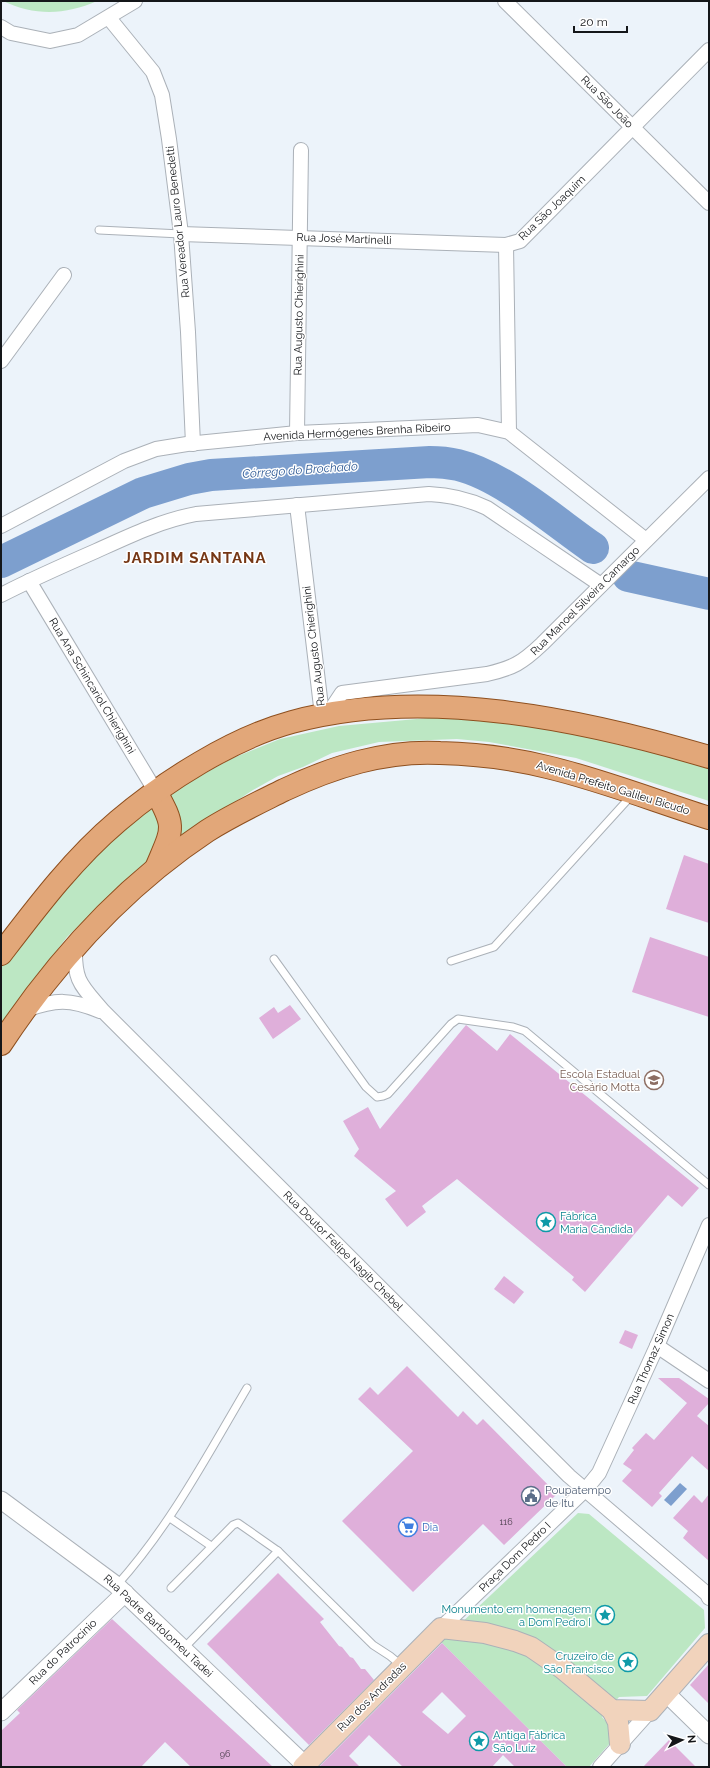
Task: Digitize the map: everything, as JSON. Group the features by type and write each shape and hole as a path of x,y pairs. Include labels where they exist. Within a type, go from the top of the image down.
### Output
{"main road":[{"path":"1,954 77,860 118,821 156,792 236,743 261,732 292,722 325,714 395,707 437,706 532,715 663,743 709,757"},
{"name":"Avenida Prefeito Galileu Bicudo","path":"1,1044 22,1012 75,946 113,906 157,867 209,830 236,814 301,782 360,761 400,754 438,752 505,759 545,766 709,818"},
{"path":"156,792 166,810 171,828 170,837 157,867"},
{"path":"441,1628 460,1629 503,1637 531,1647 574,1677 612,1710 618,1722 620,1744"},
{"name":"Rua dos Andradas","path":"304,1766 441,1628"},
{"path":"612,1710 650,1711 709,1644"}],"street":[{"path":"1,27 11,33 50,41 78,35 109,18 135,1"},
{"name":"Rua São João","path":"505,1 709,203"},
{"name":"Rua Vereador Lauro Benedetti","path":"109,18 153,72 162,95 170,139 181,234 194,444"},
{"name":"Rua São Joaquim","path":"509,432 506,245 520,241 709,50"},
{"name":"Rua Augusto Chierighini","path":"297,433 302,150"},
{"name":"Rua José Martinelli","path":"181,234 506,245"},
{"path":"1,361 64,276"},
{"name":"Avenida Hermógenes Brenha Ribeiro","path":"1,526 124,461 156,449 297,433 478,425 509,432 646,540"},
{"name":"Rua Manoel Silveira Camargo","path":"325,714 342,693 487,674 506,670 520,664 602,585 709,478"},
{"path":"1,595 28,581 150,527 175,518 196,514 429,494 450,495 469,500 487,508 602,585"},
{"name":"Rua Augusto Chierighini","path":"297,505 325,714"},
{"name":"Rua Ana Schincariol Chierighini","path":"28,581 156,792"},
{"name":"Rua Doutor Felipe Nagib Chebel","path":"75,946 77,977 81,985 103,1012 569,1476 586,1489"},
{"name":"Rua Doutor Felipe Nagib Chebel","path":"22,1012 46,1003 69,1001 83,1004 103,1012"},
{"name":"Rua Thomaz Simon","path":"586,1489 600,1473 605,1463 709,1225"},
{"path":"657,1346 709,1381"},
{"path":"586,1489 707,1594 709,1598"},
{"name":"Praça Dom Pedro I","path":"441,1628 586,1489"},
{"name":"Rua Padre Bartolomeu Tadei","path":"1,1500 121,1589 304,1766"},
{"name":"Rua do Patrocínio","path":"1,1712 121,1589"},
{"path":"666,1693 709,1735"},
{"path":"600,1767 650,1711"}],"lane":[{"path":"99,230 181,234"},
{"path":"451,961 494,947 633,794"},
{"path":"274,959 366,1087 378,1097 388,1094 450,1024 458,1020 513,1027 525,1031 709,1184"},
{"path":"121,1589 133,1567 170,1518 247,1388"},
{"path":"170,1518 211,1546"},
{"path":"171,1588 211,1546 233,1525 238,1523 278,1551 373,1645 390,1656 402,1667"},
{"path":"183,1649 278,1551"}],"green space":[{"path":"3,1 97,1 74,9 50,12 26,9"},
{"path":"439,717 539,725 709,767 709,801 576,758 489,742 457,739 379,742 332,753 303,767 278,776 253,790 163,849 141,866 67,937 1,1024 1,964 60,887 140,814 198,777 233,758 280,739 339,726"},
{"path":"578,1513 589,1514 704,1610 705,1628 647,1696 619,1697 602,1717 610,1726 611,1742 589,1767 567,1767 441,1642"}],"water":[{"path":"680,1483 687,1489 671,1506 664,1500"}],"building":[{"path":"684,855 709,864 709,923 666,909"},
{"path":"650,937 709,957 709,1017 632,992"},
{"path":"290,1005 301,1019 273,1039 259,1018 274,1007 278,1013"},
{"path":"466,1025 497,1051 510,1034 699,1188 682,1207 668,1195 585,1292 572,1280 574,1277 457,1179 422,1206 426,1212 407,1227 385,1199 396,1191 354,1156 359,1149 343,1121 368,1107 380,1129"},
{"path":"504,1276 524,1292 514,1304 494,1289"},
{"path":"625,1330 638,1335 632,1349 619,1343"},
{"path":"407,1366 458,1417 463,1411 477,1425 483,1419 557,1494 504,1545 483,1524 413,1592 342,1521 413,1451 358,1399 370,1387 378,1395"},
{"path":"658,1378 679,1378 709,1399 709,1403 697,1416 709,1426 709,1471 692,1456 659,1493 662,1496 652,1507 622,1481 632,1470 623,1464 634,1450 632,1448 646,1433 654,1440 687,1403"},
{"path":"709,1494 709,1561 683,1538 688,1531 673,1518 694,1495 702,1503"},
{"path":"278,1573 324,1619 320,1622 339,1646 353,1658 361,1669 365,1669 374,1680 309,1745 207,1644"},
{"path":"112,1619 273,1767 191,1767 165,1742 141,1767 1,1767 1,1731 20,1713 17,1710"},
{"path":"442,1643 567,1767 515,1767 503,1755 492,1767 403,1767 369,1735 349,1756 360,1767 319,1767","holes":["442,1692 466,1716 448,1734 422,1712"]},
{"path":"709,1664 709,1704 690,1685"},
{"path":"669,1740 696,1767 643,1767"}],"waterway":[{"name":"Córrego do Brochado","path":"1,562 143,493 189,479 211,475 430,462 458,465 493,479 528,500 593,548"},
{"name":"Córrego do Brochado","path":"628,576 709,594"}],"place":[{"name":"Escola Estadual Cesário Motta","path":"654,1080"},
{"name":"Fábrica Maria Cândida","path":"546,1222"},
{"name":"Poupatempo de Itu","path":"531,1496"},
{"name":"Dia","path":"408,1527"},
{"name":"Monumento em homenagem a Dom Pedro I","path":"605,1615"},
{"name":"Cruzeiro de São Francisco","path":"628,1662"},
{"name":"Antiga Fábrica São Luiz","path":"479,1741"}],"district":[{"name":"JARDIM SANTANA","path":"195,558"}]}
